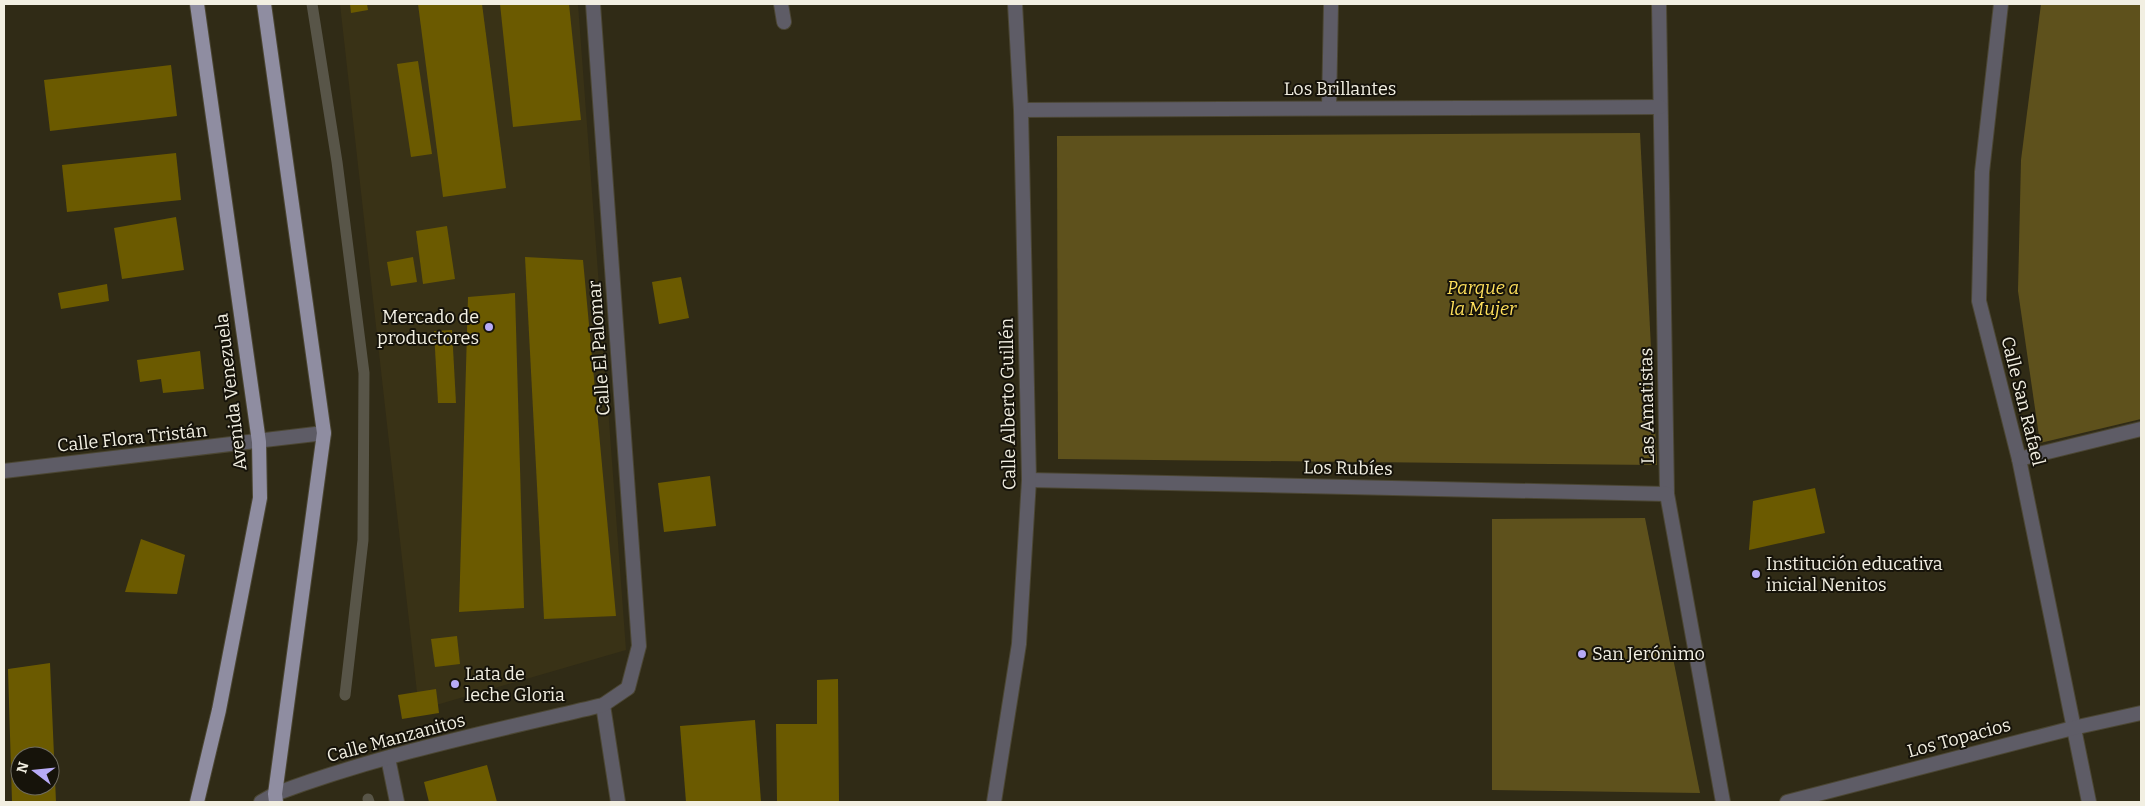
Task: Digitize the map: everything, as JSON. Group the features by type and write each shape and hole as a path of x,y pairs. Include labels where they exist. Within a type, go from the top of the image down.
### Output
{"main road":[{"name":"Avenida Venezuela","path":"197,802 219,710 260,498 259,442 198,4"},
{"path":"264,4 324,433 275,798"}],"street":[{"name":"Calle El Palomar","path":"593,4 640,646 628,688"},
{"path":"781,4 784,22"},
{"name":"Calle Alberto Guillén","path":"994,802 1019,644 1029,480 1020,110 1015,4"},
{"path":"1329,108 1331,4"},
{"name":"Las Amatistas","path":"1660,4 1667,494 1723,802"},
{"name":"Calle San Rafael","path":"2002,4 1982,172 1979,301 2019,459 2089,802"},
{"name":"Los Brillantes","path":"1020,110 1660,107"},
{"path":"2019,459 2141,430"},
{"name":"Calle Flora Tristán","path":"4,471 324,433"},
{"name":"Los Rubíes","path":"1029,480 1667,494"},
{"name":"Calle Manzanitos","path":"261,802 275,798 320,778 382,759 603,705 628,688"},
{"path":"603,705 618,802"},
{"name":"Los Topacios","path":"1787,802 2073,728 2141,713"},
{"path":"382,759 397,802"}],"shaded area":[{"name":"Mercado de productores","path":"340,4 578,4 626,650 419,710"}],"green space":[{"path":"2041,4 2141,4 2141,419 2040,443 2018,291 2021,160"},
{"name":"Parque a la Mujer","path":"1640,133 1657,465 1058,459 1057,136"},
{"name":"San Jerónimo","path":"1645,518 1700,793 1492,790 1492,519"}],"building":[{"path":"350,4 367,4 368,10 351,13"},
{"path":"418,4 482,4 506,188 443,197"},
{"path":"500,4 569,4 581,120 513,127"},
{"path":"418,61 432,154 411,157 397,64"},
{"path":"171,65 177,116 50,131 44,80"},
{"path":"176,153 181,200 67,212 62,165"},
{"path":"176,217 184,270 122,279 114,228"},
{"path":"447,226 455,279 423,284 416,231"},
{"path":"413,257 417,282 391,286 387,262"},
{"path":"525,257 583,260 616,616 544,619"},
{"path":"681,277 689,318 659,324 652,282"},
{"path":"107,284 109,301 61,309 58,293"},
{"path":"515,293 524,608 459,612 468,297"},
{"path":"452,330 456,403 438,403 434,331"},
{"path":"200,351 204,389 163,393 161,379 140,382 137,360"},
{"path":"710,476 716,526 664,532 658,483"},
{"path":"1815,488 1825,533 1749,550 1753,501"},
{"path":"141,539 185,555 177,594 125,592"},
{"path":"457,636 460,664 435,667 431,639"},
{"path":"50,663 54,746 10,746 8,669"},
{"path":"838,679 839,802 777,802 776,724 817,724 817,680"},
{"path":"436,689 439,713 402,719 398,695"},
{"path":"755,720 761,802 686,802 680,726"},
{"path":"487,765 497,802 429,802 424,782"},
{"path":"12,796 56,796 56,802 12,802"}],"waterway":[{"path":"312,4 337,162 364,373 363,540 345,695"}],"place":[{"name":"Mercado de productores","path":"489,327"},
{"name":"Institución educativa inicial Nenitos","path":"1756,574"},
{"name":"San Jerónimo","path":"1582,654"},
{"name":"Lata de leche Gloria","path":"455,684"}]}
